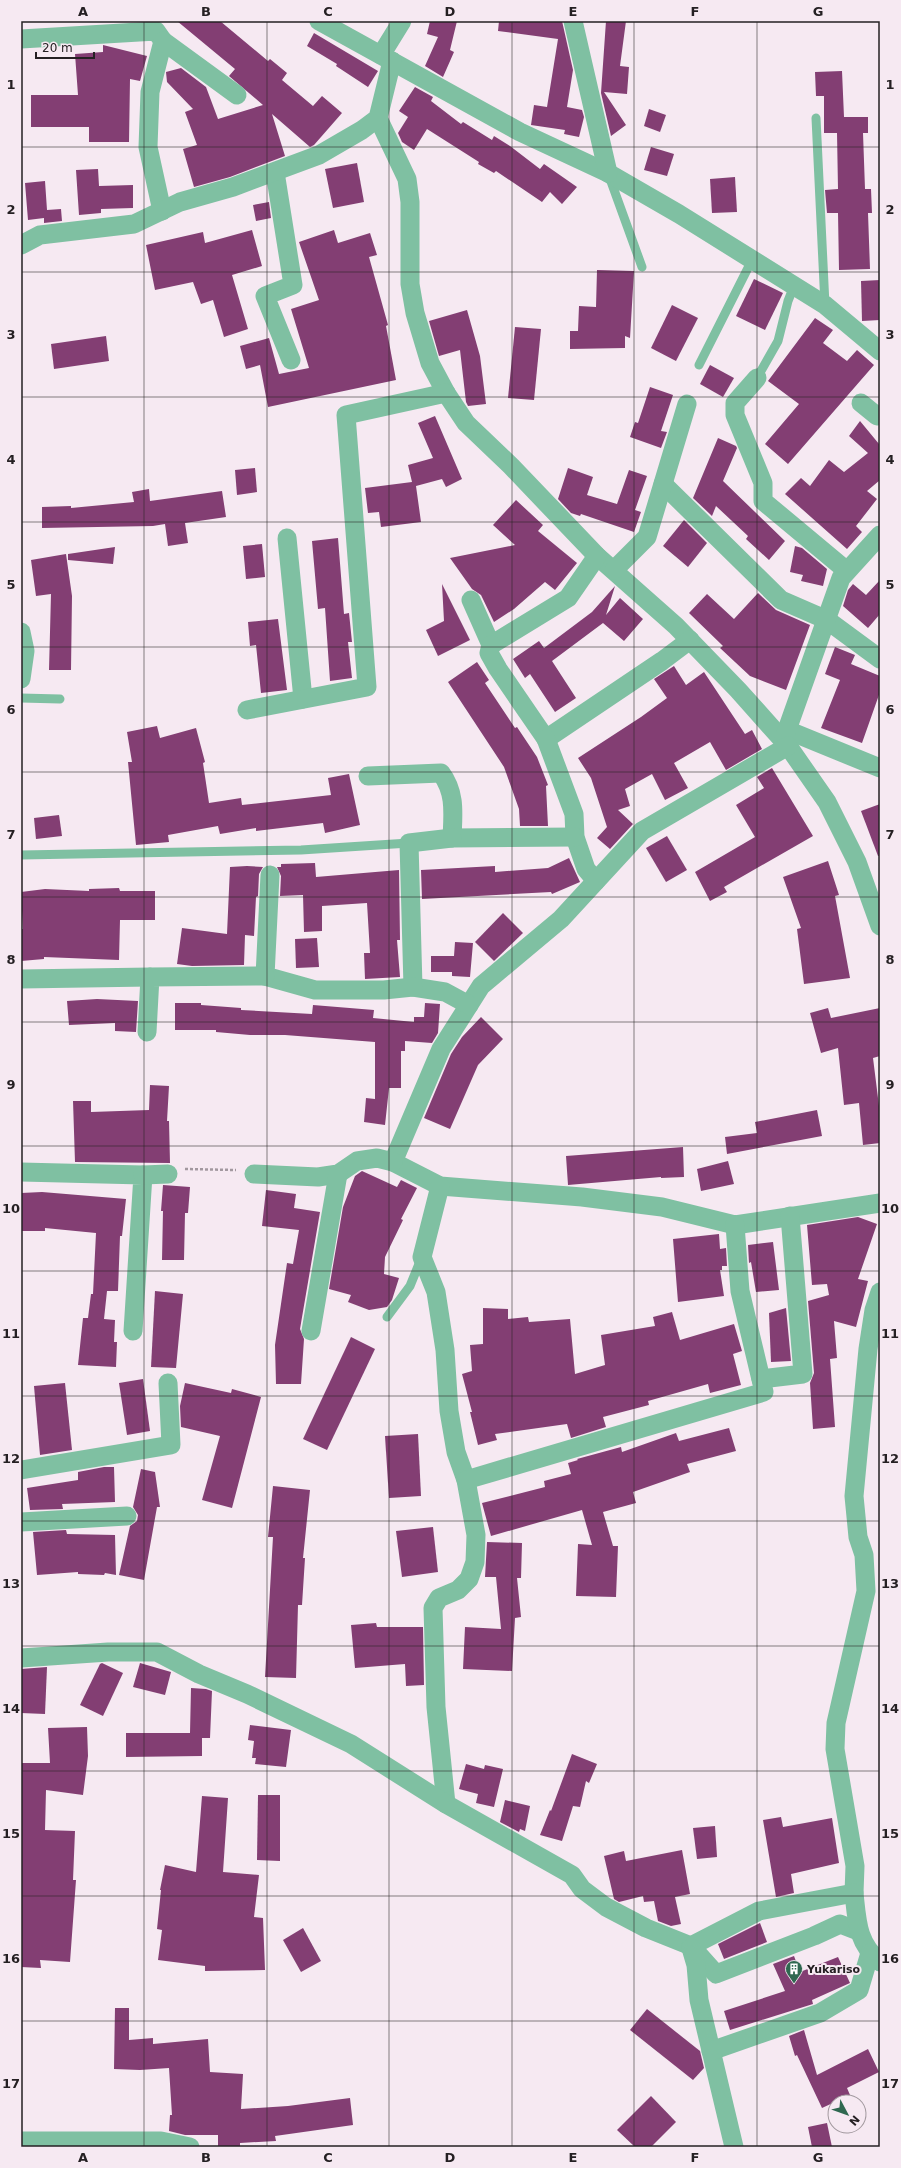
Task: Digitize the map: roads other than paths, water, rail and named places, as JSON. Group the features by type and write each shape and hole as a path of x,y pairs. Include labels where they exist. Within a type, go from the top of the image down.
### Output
{"street":[{"path":"319,21 520,132 608,173 826,305 880,351"},
{"path":"402,21 387,58 378,118 407,179 410,202 410,284 415,313 428,356 446,393 466,423 511,466 597,556 690,640 786,739 827,802 857,862 880,926"},
{"path":"573,21 608,173"},
{"path":"21,38 156,31 163,42 237,95"},
{"path":"162,211 148,147 150,92 163,42"},
{"path":"21,245 40,235 134,224 180,202 233,187 319,155 362,130 378,118"},
{"path":"275,172 293,285 265,296 291,360"},
{"path":"757,378 735,403 735,415 763,483 763,501 847,571"},
{"path":"247,710 367,687 346,415 446,393"},
{"path":"861,403 879,419"},
{"path":"614,570 647,537 687,404"},
{"path":"663,484 781,600 827,620 880,659"},
{"path":"393,1162 441,1049 481,986 561,919 642,831 786,739 841,578 880,534"},
{"path":"287,538 303,699"},
{"path":"491,645 568,598 597,556"},
{"path":"471,600 491,645 489,653 546,739 574,814 575,837 586,869 596,881"},
{"path":"21,632 25,651 21,679"},
{"path":"546,739 662,661 690,640"},
{"path":"786,739 880,768"},
{"path":"368,776 441,773 448,782 454,802 452,838"},
{"path":"414,987 409,843 452,838 575,837"},
{"path":"265,976 270,875"},
{"path":"21,979 265,976 315,990 384,990 414,987 444,992 469,1005"},
{"path":"147,1032 150,977"},
{"path":"254,1174 318,1177 338,1174 357,1161 377,1158 393,1162 440,1186 582,1197 662,1207 735,1225 880,1203"},
{"path":"21,1172 143,1175 168,1174"},
{"path":"311,1331 338,1174"},
{"path":"133,1331 143,1175"},
{"path":"440,1186 422,1257 436,1292 445,1350 449,1411 456,1452 466,1480 476,1535 475,1562 469,1579 458,1590 439,1598 433,1608 436,1706 446,1804"},
{"path":"762,1379 803,1374 790,1216"},
{"path":"466,1480 764,1392 740,1291 735,1225"},
{"path":"711,2051 820,2013 859,1990 875,1958 858,1931 854,1893 854,1866 835,1749 836,1723 866,1591 864,1555 858,1537 854,1496 868,1349 874,1310 880,1292"},
{"path":"21,1470 171,1445 168,1384"},
{"path":"21,1522 128,1516"},
{"path":"21,1658 108,1652 157,1652 199,1674 248,1694 351,1744 446,1804 572,1875 582,1889 606,1907 646,1928 691,1946 716,1974 814,1936 840,1924 858,1931"},
{"path":"691,1946 759,1910 854,1893"},
{"path":"691,1946 696,1965 699,2000 734,2147"},
{"path":"21,2141 161,2141 190,2147"}],"lane":[{"path":"816,118 826,305"},
{"path":"608,173 642,267"},
{"path":"699,365 752,260"},
{"path":"757,378 778,341 788,301 794,286"},
{"path":"21,698 60,699"},
{"path":"21,855 301,850 409,843"},
{"path":"387,1317 410,1286 422,1257"}],"place":[{"name":"Yukariso","path":"794,1984"}]}
